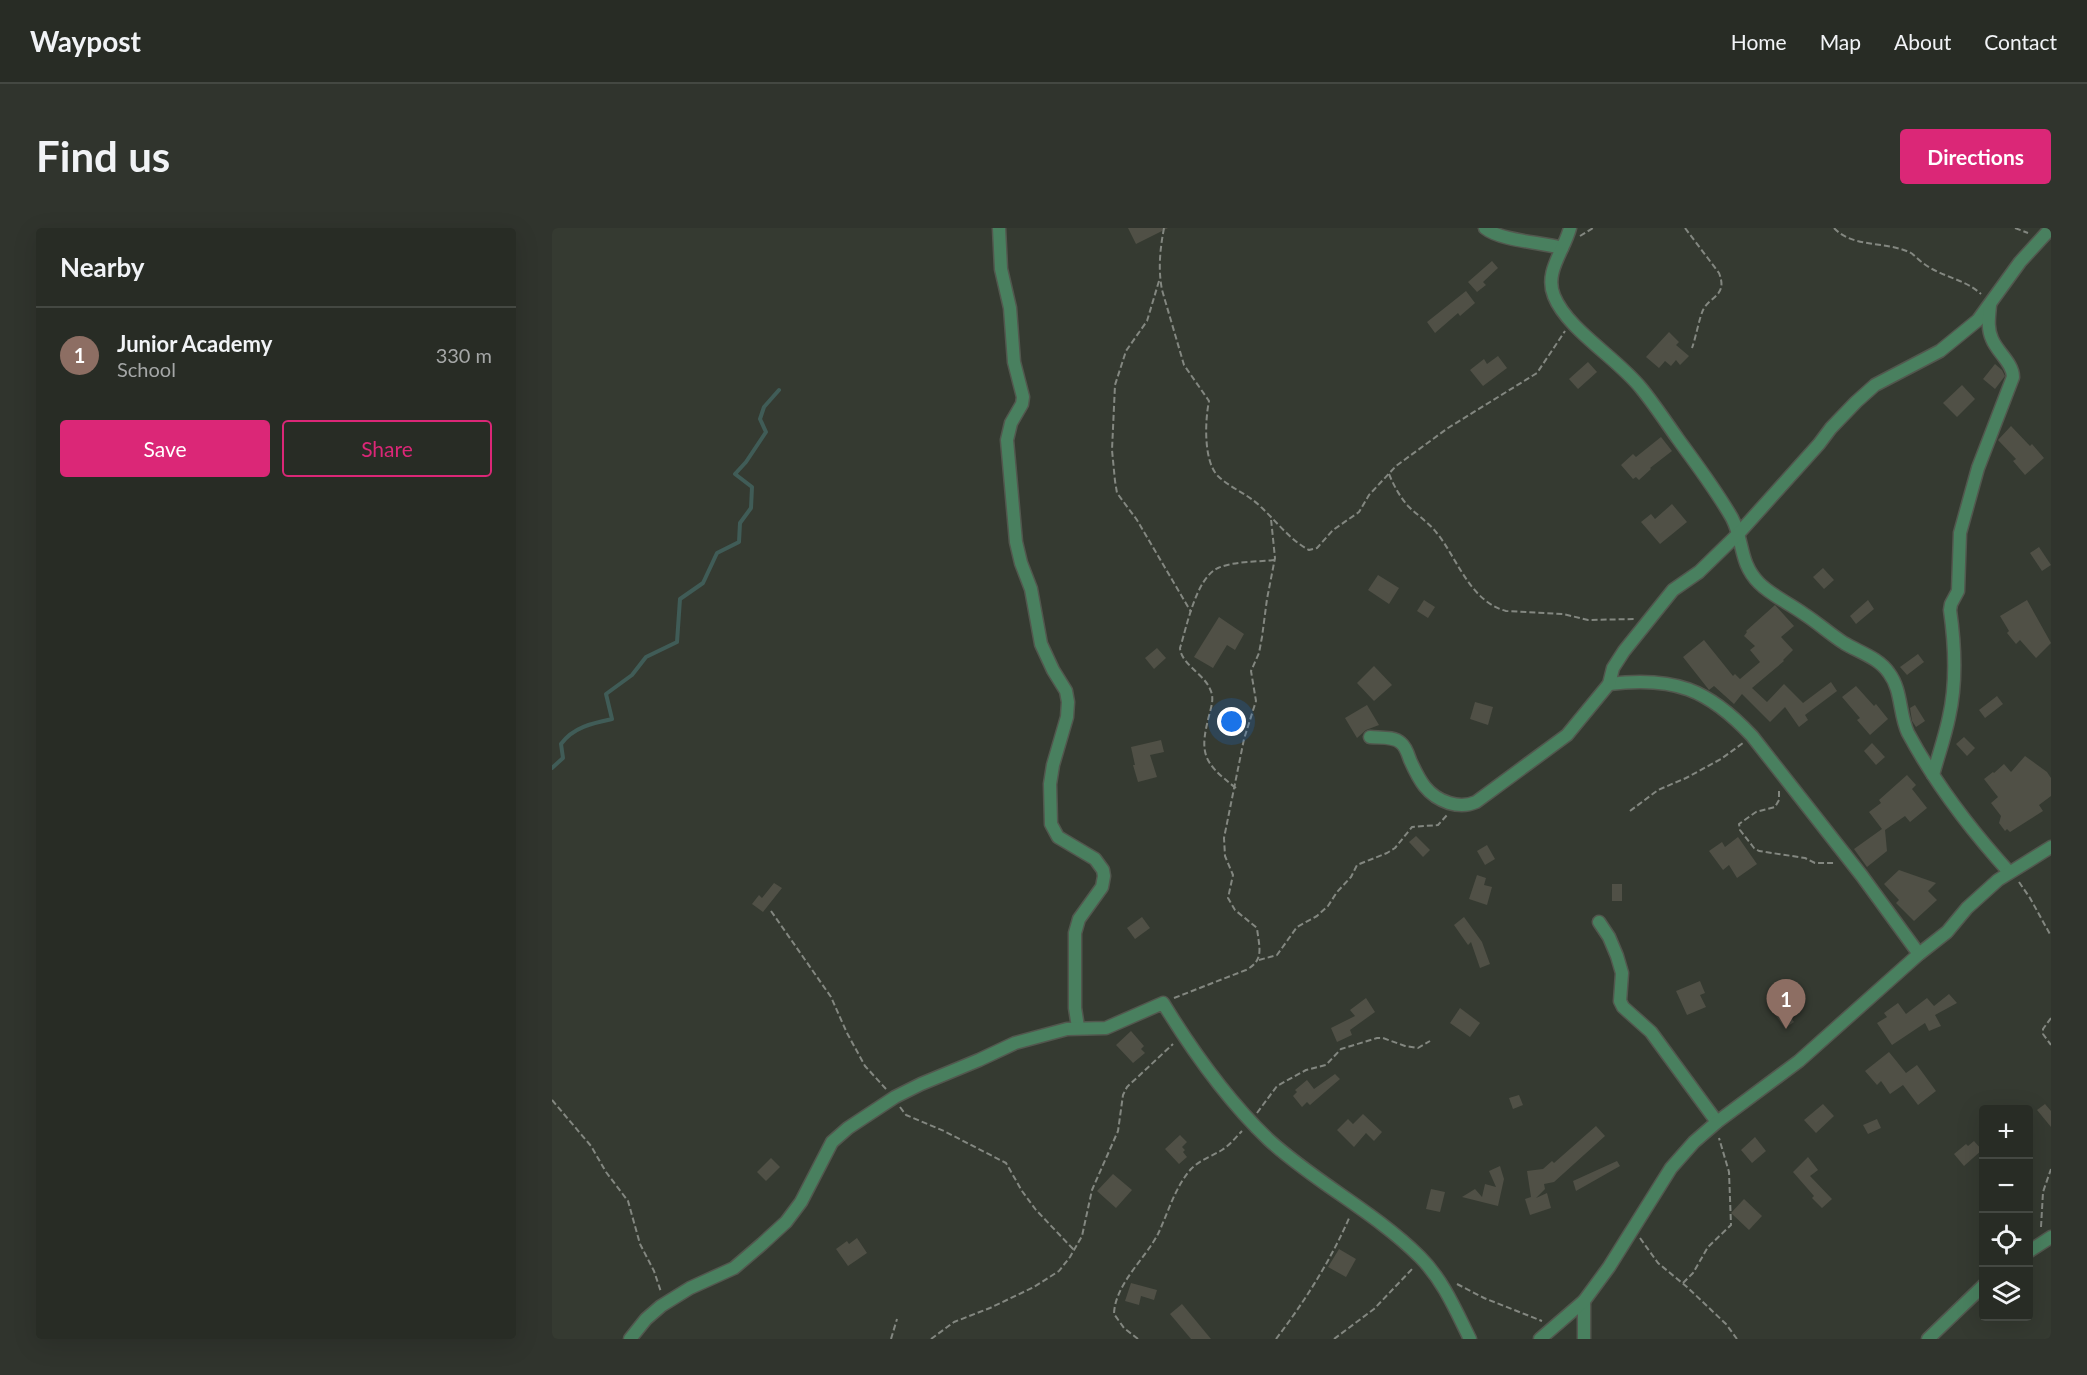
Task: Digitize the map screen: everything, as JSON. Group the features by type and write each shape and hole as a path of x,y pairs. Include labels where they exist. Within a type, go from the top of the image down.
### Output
{"street":[{"path":"999,228 1001,269 1010,308 1014,362 1023,397 1022,404 1011,423 1007,440 1016,542 1031,589 1041,644 1066,692 1068,702 1065,724 1053,765 1049,794 1050,818 1058,837 1095,859 1103,870 1104,876 1102,887 1079,919 1075,933 1075,1008 1078,1027"},
{"path":"1485,228 1504,237 1525,239 1562,248"},
{"path":"1570,228 1554,264 1551,287 1557,305 1571,321 1625,369 1707,478 1739,533 1744,563 1750,573 1762,586 1845,643 1879,662 1889,673 1896,687 1904,724 1933,775 1968,826 2009,872"},
{"path":"1370,737 1392,738 1399,741 1406,750 1422,785 1443,801 1466,806 1476,802 1561,742 1581,721 1609,684 1613,668 1618,660 1673,590 1699,572 1739,533 1856,402 1880,382 1940,351 1978,320 2020,262 2051,228"},
{"path":"1933,775 1952,698 1954,653 1950,607 1958,591 1960,533 1978,468 2013,377 2012,370 1991,338 1988,322 1990,305"},
{"path":"1609,684 1640,681 1673,684 1716,703 1733,716 1752,736 1862,876 1919,954"},
{"path":"1540,1339 1584,1301 1609,1267 1671,1168 1694,1142 1800,1060 1947,932 1967,908 1998,880 2051,847"},
{"path":"1599,922 1609,937 1622,973 1620,1001 1623,1007 1651,1032 1716,1123"},
{"path":"630,1339 646,1319 661,1306 677,1295 734,1268 762,1244 786,1222 801,1202 832,1142 848,1128 895,1097 1015,1043 1078,1027 1107,1028 1163,1003 1206,1067 1270,1140 1294,1160 1356,1203 1421,1258 1445,1290 1470,1339"},
{"path":"2033,1249 2047,1240"},
{"path":"1928,1339 1979,1289"},
{"path":"1584,1301 1584,1339"}],"path":[{"path":"1164,228 1160,249 1160,279 1184,365 1209,401 1205,416 1211,466 1219,477 1250,497 1280,528 1306,549 1314,549 1337,527 1362,509 1369,495 1388,473 1448,428 1538,373 1571,321"},
{"path":"1685,228 1719,273 1722,285 1714,299 1703,310 1692,348"},
{"path":"1834,228 1849,239 1910,252 1945,276 1970,285 1990,305"},
{"path":"1160,279 1146,321 1125,351 1115,386 1112,450 1116,493 1137,520 1191,612"},
{"path":"1388,473 1398,493 1435,531 1452,555 1460,572 1486,600 1498,608 1506,611 1563,614 1588,620 1652,617"},
{"path":"1259,960 1257,928 1235,910 1228,898 1233,875 1225,856 1224,844 1244,740 1256,700 1251,671 1261,645 1275,560 1271,518"},
{"path":"1236,788 1216,772 1205,755 1207,721 1213,700 1211,691 1204,678 1180,653 1180,648 1203,583 1218,568 1275,560"},
{"path":"1630,811 1658,790 1721,759 1752,736"},
{"path":"1778,785 1779,800 1775,807 1747,818 1739,824 1740,830 1754,848 1767,854 1805,858 1821,864 1838,863"},
{"path":"1163,1003 1246,970 1259,960 1277,956 1297,927 1317,916 1328,906 1359,864 1387,854 1413,826 1437,825 1442,822 1454,804"},
{"path":"2009,872 2022,884 2051,936"},
{"path":"771,911 831,997 846,1033 865,1066 895,1097 906,1115 944,1131 1006,1163 1036,1210 1074,1250"},
{"path":"2051,1018 2043,1029 2043,1035 2051,1045"},
{"path":"931,1339 954,1322 990,1308 1059,1271 1082,1236 1092,1190 1118,1131 1123,1095 1127,1087 1162,1053 1184,1036"},
{"path":"1138,1339 1128,1332 1114,1314 1115,1305 1136,1265 1150,1247 1189,1172 1199,1162 1225,1148 1252,1121 1277,1086 1306,1070 1326,1065 1341,1049 1377,1038 1418,1048 1430,1041"},
{"path":"552,1100 591,1146 610,1179 628,1201 640,1244 660,1286 661,1306"},
{"path":"1683,1283 1708,1247 1730,1227 1730,1172 1716,1123"},
{"path":"2047,1240 2041,1226 2046,1181 2051,1168"},
{"path":"1276,1339 1301,1306 1339,1242 1356,1203"},
{"path":"1633,1228 1658,1263 1683,1283 1726,1324 1737,1339"},
{"path":"1334,1339 1374,1309 1421,1258"},
{"path":"1435,1276 1557,1326"},
{"path":"891,1339 897,1319"}],"building":[{"path":"1128,228 1168,228 1136,244"},
{"path":"1492,261 1498,268 1483,282 1486,285 1477,292 1468,282"},
{"path":"1466,291 1475,303 1460,316 1458,313 1435,333 1427,322"},
{"path":"1669,332 1679,342 1676,345 1689,356 1680,365 1676,360 1671,366 1665,361 1659,368 1646,357"},
{"path":"1498,356 1507,368 1483,386 1470,370 1484,359 1487,364"},
{"path":"1588,362 1597,372 1578,389 1569,379"},
{"path":"1995,364 2005,376 1995,389 1983,379"},
{"path":"1962,385 1975,399 1957,417 1943,403"},
{"path":"2011,426 2044,458 2025,475 2013,461 2016,459 1998,440"},
{"path":"1661,437 1672,451 1639,480 1636,477 1633,479 1621,465 1633,454 1636,457"},
{"path":"1672,504 1687,522 1660,544 1641,522 1651,514 1655,519"},
{"path":"2039,547 2051,565 2042,571 2030,553"},
{"path":"1823,568 1834,580 1824,589 1813,577"},
{"path":"1378,575 1399,588 1389,604 1368,590"},
{"path":"1424,600 1435,607 1428,618 1417,611"},
{"path":"1868,600 1874,609 1856,624 1850,616"},
{"path":"2027,600 2051,643 2036,658 2020,640 2016,644 2007,633 2009,631 2000,616"},
{"path":"1775,605 1794,626 1781,637 1793,650 1784,661 1752,688 1767,702 1784,684 1803,703 1831,682 1837,691 1805,715 1808,720 1799,727 1785,707 1770,722 1742,694 1734,704 1714,686 1709,690 1683,657 1704,640 1733,676 1735,674 1740,679 1760,662 1750,650 1755,646 1744,636 1746,631"},
{"path":"1219,617 1244,634 1235,650 1227,645 1213,668 1194,657"},
{"path":"1157,648 1166,658 1154,669 1145,658"},
{"path":"1918,654 1924,662 1907,675 1900,667"},
{"path":"1374,666 1392,685 1374,701 1357,683"},
{"path":"1856,686 1874,706 1876,704 1888,719 1870,735 1857,720 1860,718 1842,697"},
{"path":"1997,696 2003,704 1985,718 1979,710"},
{"path":"1475,702 1493,707 1488,725 1470,719"},
{"path":"1367,705 1379,725 1366,730 1357,738 1345,718"},
{"path":"1915,705 1925,721 1916,727 1912,721 1910,708"},
{"path":"1964,737 1975,748 1967,756 1956,744"},
{"path":"1161,740 1164,752 1150,755 1157,777 1138,782 1131,747"},
{"path":"1872,743 1885,757 1876,765 1864,751"},
{"path":"2025,756 2047,772 2051,778 2051,796 2039,805 2043,811 2010,832 2007,829 2005,831 1999,823 2001,816 1991,803 1998,797 1984,779 2004,764 2011,772"},
{"path":"1907,775 1916,785 1912,789 1927,808 1910,822 1905,816 1885,830 1887,851 1867,867 1854,849 1882,829 1869,812 1881,803 1879,800"},
{"path":"1416,836 1430,850 1423,857 1409,842"},
{"path":"1738,837 1757,864 1737,878 1729,865 1723,870 1709,851 1722,842 1725,847"},
{"path":"1487,845 1495,859 1485,865 1477,851"},
{"path":"1899,870 1936,883 1928,891 1937,900 1914,921 1896,903 1899,900 1884,884"},
{"path":"1477,875 1486,878 1484,885 1492,887 1487,905 1469,899"},
{"path":"774,883 782,888 763,912 752,904 759,895 762,898"},
{"path":"1612,884 1622,884 1622,901 1612,901"},
{"path":"1142,917 1150,928 1135,939 1127,928"},
{"path":"1464,917 1482,942 1490,964 1480,968 1471,942 1468,945 1454,925"},
{"path":"1700,981 1705,993 1700,995 1706,1007 1687,1015 1676,991"},
{"path":"1949,994 1957,1003 1935,1015 1941,1026 1929,1031 1925,1023 1892,1045 1877,1023 1887,1017 1884,1013 1898,1003 1906,1014 1927,998 1934,1006"},
{"path":"1366,998 1375,1012 1350,1030 1352,1035 1337,1042 1331,1028 1355,1016 1350,1010"},
{"path":"1782,1006 1794,1022 1785,1028 1774,1013"},
{"path":"1460,1008 1480,1023 1470,1037 1450,1023"},
{"path":"1131,1031 1144,1046 1141,1049 1145,1053 1133,1063 1116,1045"},
{"path":"1889,1052 1906,1073 1917,1065 1936,1091 1918,1105 1903,1085 1890,1094 1881,1081 1877,1085 1865,1071"},
{"path":"1335,1074 1340,1079 1310,1105 1307,1102 1302,1107 1293,1096 1297,1092 1295,1090 1307,1080 1314,1089"},
{"path":"1519,1095 1523,1105 1513,1109 1509,1098"},
{"path":"1823,1104 1834,1116 1816,1133 1804,1120"},
{"path":"2045,1104 2051,1111 2051,1127 2037,1110"},
{"path":"1363,1114 1382,1132 1374,1141 1366,1133 1354,1147 1337,1130 1348,1119 1353,1124"},
{"path":"1877,1119 1881,1128 1868,1134 1863,1125"},
{"path":"1596,1126 1605,1136 1554,1182 1544,1184 1545,1189 1536,1198 1547,1193 1551,1208 1530,1215 1525,1199 1531,1197 1527,1171 1543,1169 1552,1161 1554,1163"},
{"path":"1180,1135 1187,1142 1182,1147 1187,1157 1179,1164 1165,1149"},
{"path":"1755,1137 1766,1151 1752,1163 1741,1150"},
{"path":"1974,1141 1979,1147 1979,1153 1964,1166 1954,1154 1966,1144 1968,1146"},
{"path":"1808,1157 1818,1170 1810,1176 1832,1199 1822,1208 1793,1172"},
{"path":"771,1158 780,1167 766,1181 757,1172"},
{"path":"1617,1161 1620,1166 1576,1191 1573,1181"},
{"path":"1500,1166 1504,1179 1498,1206 1462,1197 1475,1189 1482,1197 1485,1184 1496,1187 1489,1171"},
{"path":"1113,1174 1132,1190 1116,1208 1097,1191"},
{"path":"1431,1189 1445,1192 1440,1212 1426,1209"},
{"path":"1744,1199 1762,1216 1749,1230 1731,1213"},
{"path":"857,1238 867,1253 848,1266 836,1249 847,1241 849,1244"},
{"path":"1339,1249 1356,1259 1346,1277 1328,1267"},
{"path":"1131,1283 1157,1290 1154,1300 1141,1296 1139,1305 1125,1301"},
{"path":"1182,1304 1211,1339 1191,1339 1170,1314"}],"waterway":[{"path":"552,768 563,758 561,744 571,733 591,724 612,719 606,694 632,675 646,657 677,642 680,599 703,583 717,553 739,542 740,523 751,508 752,487 735,474 766,432 760,419 764,407 779,390"}],"place":[{"name":"Junior Academy","path":"1786,1029"}]}
